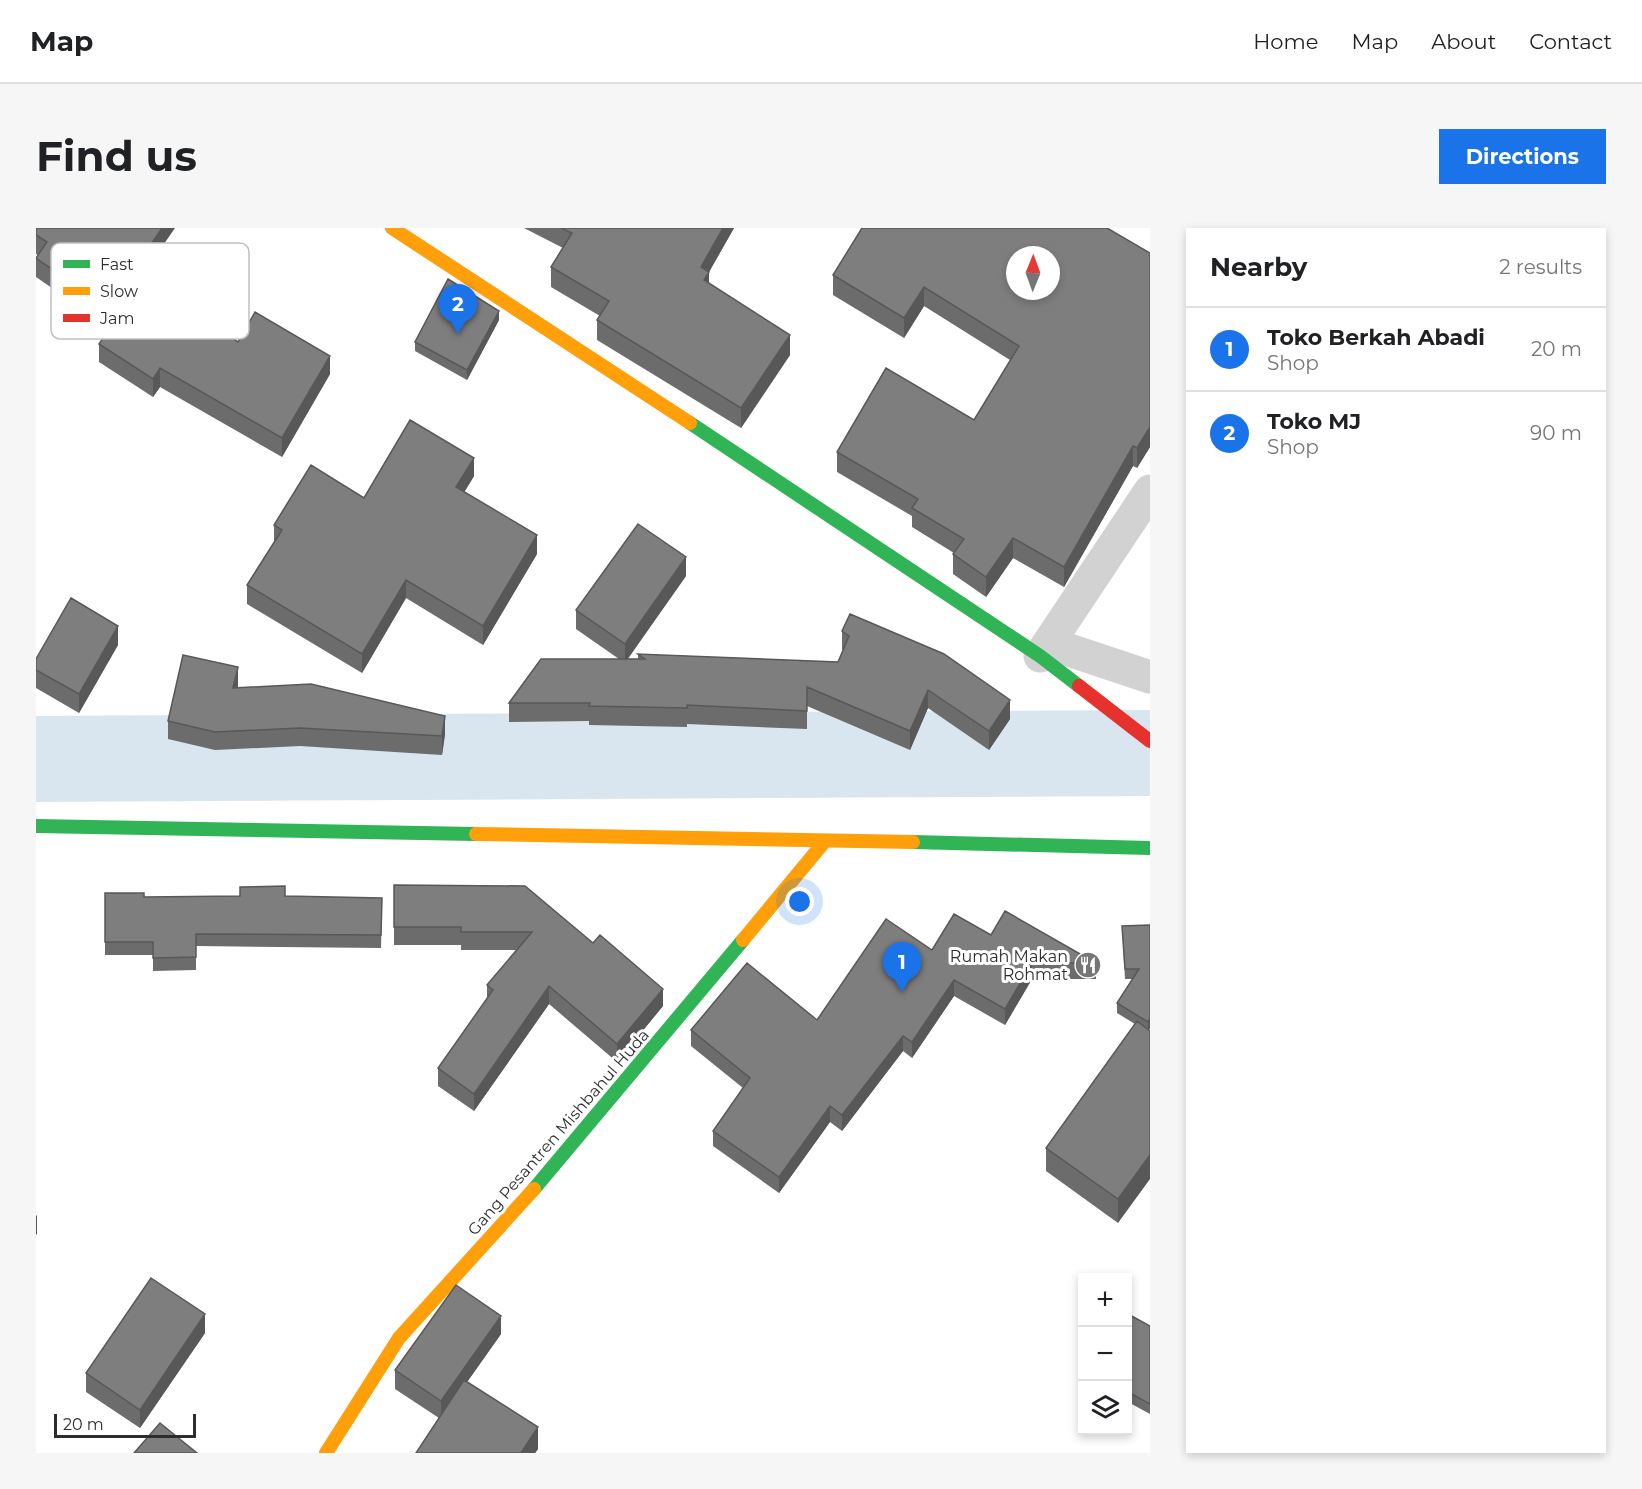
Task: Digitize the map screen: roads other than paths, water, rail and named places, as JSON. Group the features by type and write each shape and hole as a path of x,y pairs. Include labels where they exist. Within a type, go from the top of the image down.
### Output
{"street":[{"path":"392,228 727,447 1046,650 1111,711 1150,741"},
{"path":"1046,650 1150,491"},
{"path":"1046,650 1150,677"},
{"path":"36,826 1150,848"},
{"name":"Gang Pesantren Mishbahul Huda","path":"326,1453 399,1338 561,1158 825,841"}],"waterway":[{"path":"36,759 1150,753"}],"place":[{"name":"Toko MJ","path":"458,334"},
{"name":"Rumah Makan Rohmat","path":"1088,965"},
{"name":"Toko Berkah Abadi","path":"902,992"}]}
